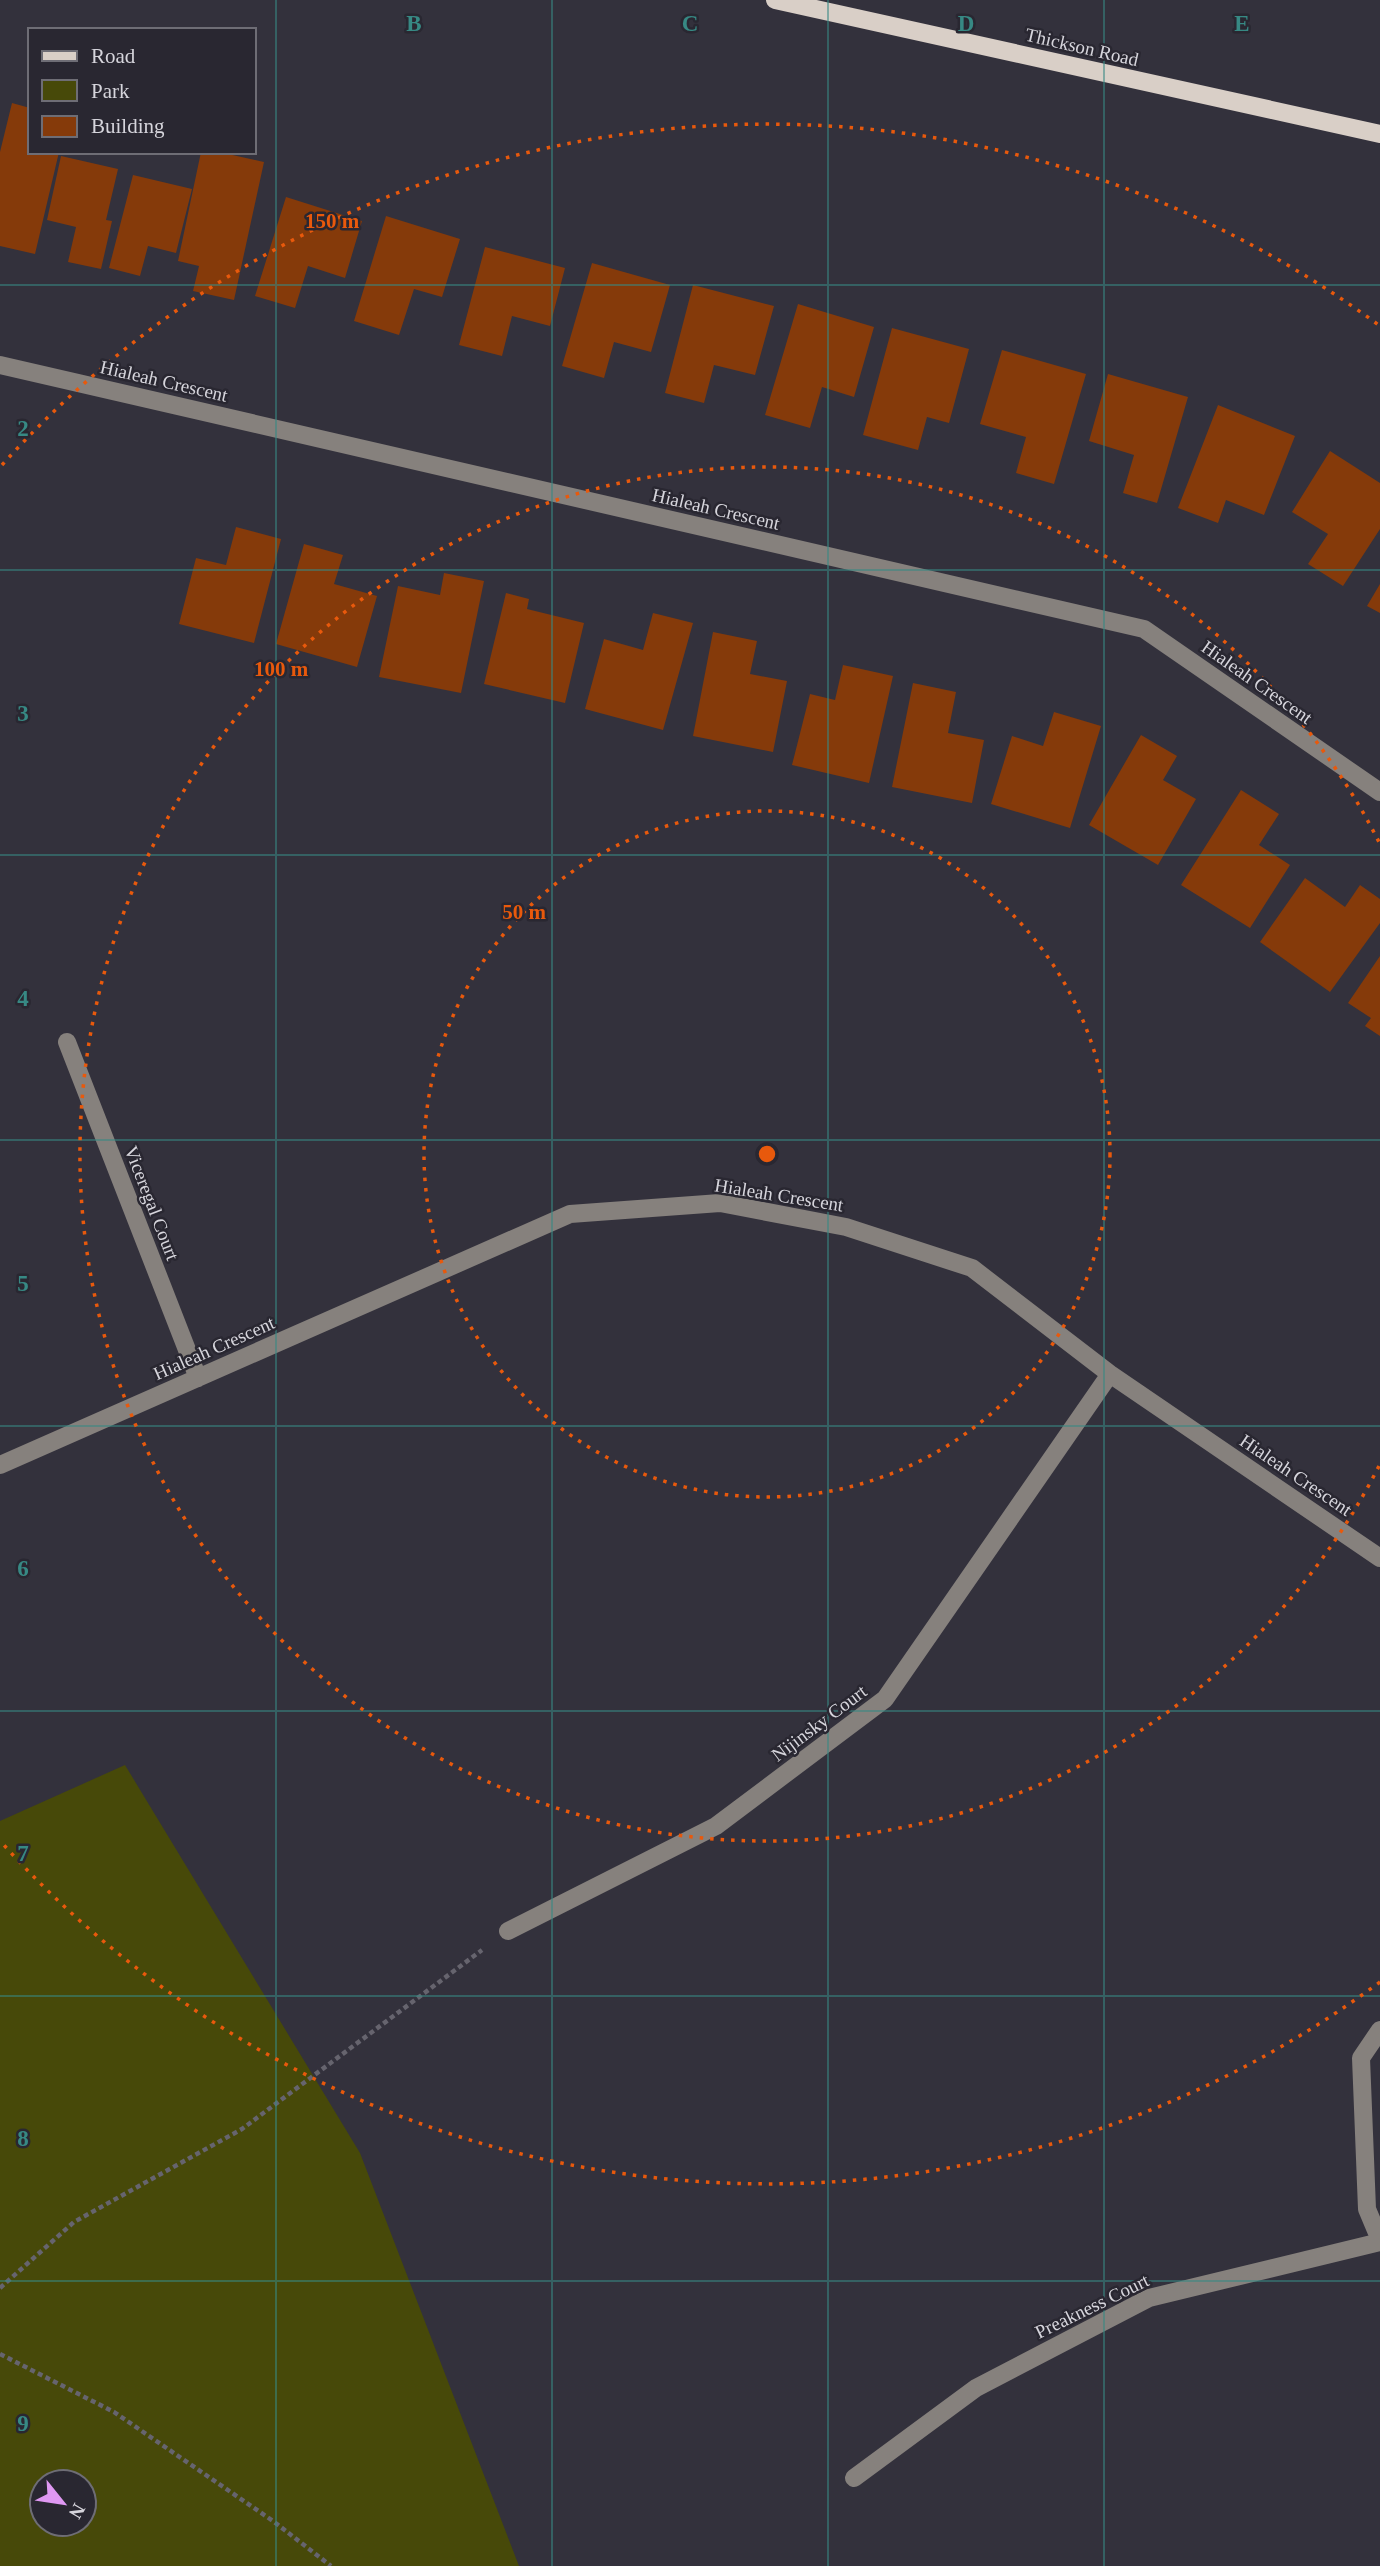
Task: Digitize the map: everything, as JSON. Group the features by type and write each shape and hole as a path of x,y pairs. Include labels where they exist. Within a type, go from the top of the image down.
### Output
{"main road":[{"name":"Thickson Road","path":"775,0 1380,134"}],"street":[{"name":"Hialeah Crescent","path":"0,365 1144,629 1380,792"},
{"name":"Viceregal Court","path":"67,1042 198,1378"},
{"name":"Hialeah Crescent","path":"0,1465 570,1214 720,1203 846,1227 972,1268 1110,1374 1380,1558"},
{"name":"Nijinsky Court","path":"508,1931 716,1826 885,1699 1110,1374"},
{"path":"1380,2030 1361,2058 1367,2209 1380,2241"},
{"name":"Preakness Court","path":"854,2478 976,2388 1149,2298 1380,2241"}],"path":[{"path":"0,2288 74,2222 242,2129 508,1931"},
{"path":"0,2354 114,2412 273,2521 331,2566"}],"green space":[{"path":"125,1765 360,2153 519,2566 0,2566 0,1821"}],"building":[{"path":"12,103 28,107 28,154 59,154 35,254 0,246 0,152"},
{"path":"201,154 228,154 264,162 234,300 193,291 199,266 178,261"},
{"path":"61,156 118,169 106,220 112,221 101,269 68,262 76,227 47,220"},
{"path":"133,175 192,189 176,253 148,246 140,276 109,268"},
{"path":"286,197 362,221 345,278 308,266 295,308 255,296"},
{"path":"386,216 460,239 442,297 414,289 399,335 354,321"},
{"path":"485,247 565,268 550,326 512,316 502,356 459,345"},
{"path":"592,263 670,285 651,352 614,342 604,378 562,366"},
{"path":"693,285 774,306 755,375 714,365 704,403 665,393"},
{"path":"798,304 874,327 854,397 822,387 810,428 765,415"},
{"path":"892,328 969,349 949,423 927,417 918,450 863,435"},
{"path":"1002,350 1086,374 1054,484 1016,473 1026,437 980,424"},
{"path":"1108,374 1188,397 1157,503 1123,493 1134,455 1089,441"},
{"path":"1218,405 1295,436 1264,515 1226,500 1218,523 1178,508"},
{"path":"1330,451 1380,483 1380,529 1343,586 1308,564 1328,534 1292,512"},
{"path":"236,527 281,539 254,643 179,624 196,558 226,565"},
{"path":"304,544 343,555 334,584 377,596 357,667 276,644"},
{"path":"444,573 484,581 461,693 379,677 398,586 440,595"},
{"path":"1380,584 1380,613 1367,606"},
{"path":"506,593 529,599 527,609 584,623 565,703 484,684"},
{"path":"653,613 693,623 663,730 585,709 604,639 643,650"},
{"path":"713,632 757,641 750,674 787,681 773,752 693,736"},
{"path":"843,665 893,676 869,783 792,765 810,694 835,700"},
{"path":"913,683 956,692 948,733 984,740 972,803 892,787"},
{"path":"1054,712 1101,726 1070,828 991,804 1012,736 1043,746"},
{"path":"1141,735 1177,756 1163,780 1196,799 1158,865 1089,825"},
{"path":"1241,790 1279,814 1259,845 1290,865 1250,928 1181,885"},
{"path":"1305,878 1345,907 1360,885 1380,899 1380,923 1330,992 1260,942"},
{"path":"1380,956 1380,1036 1365,1026 1371,1018 1348,1003"}]}
